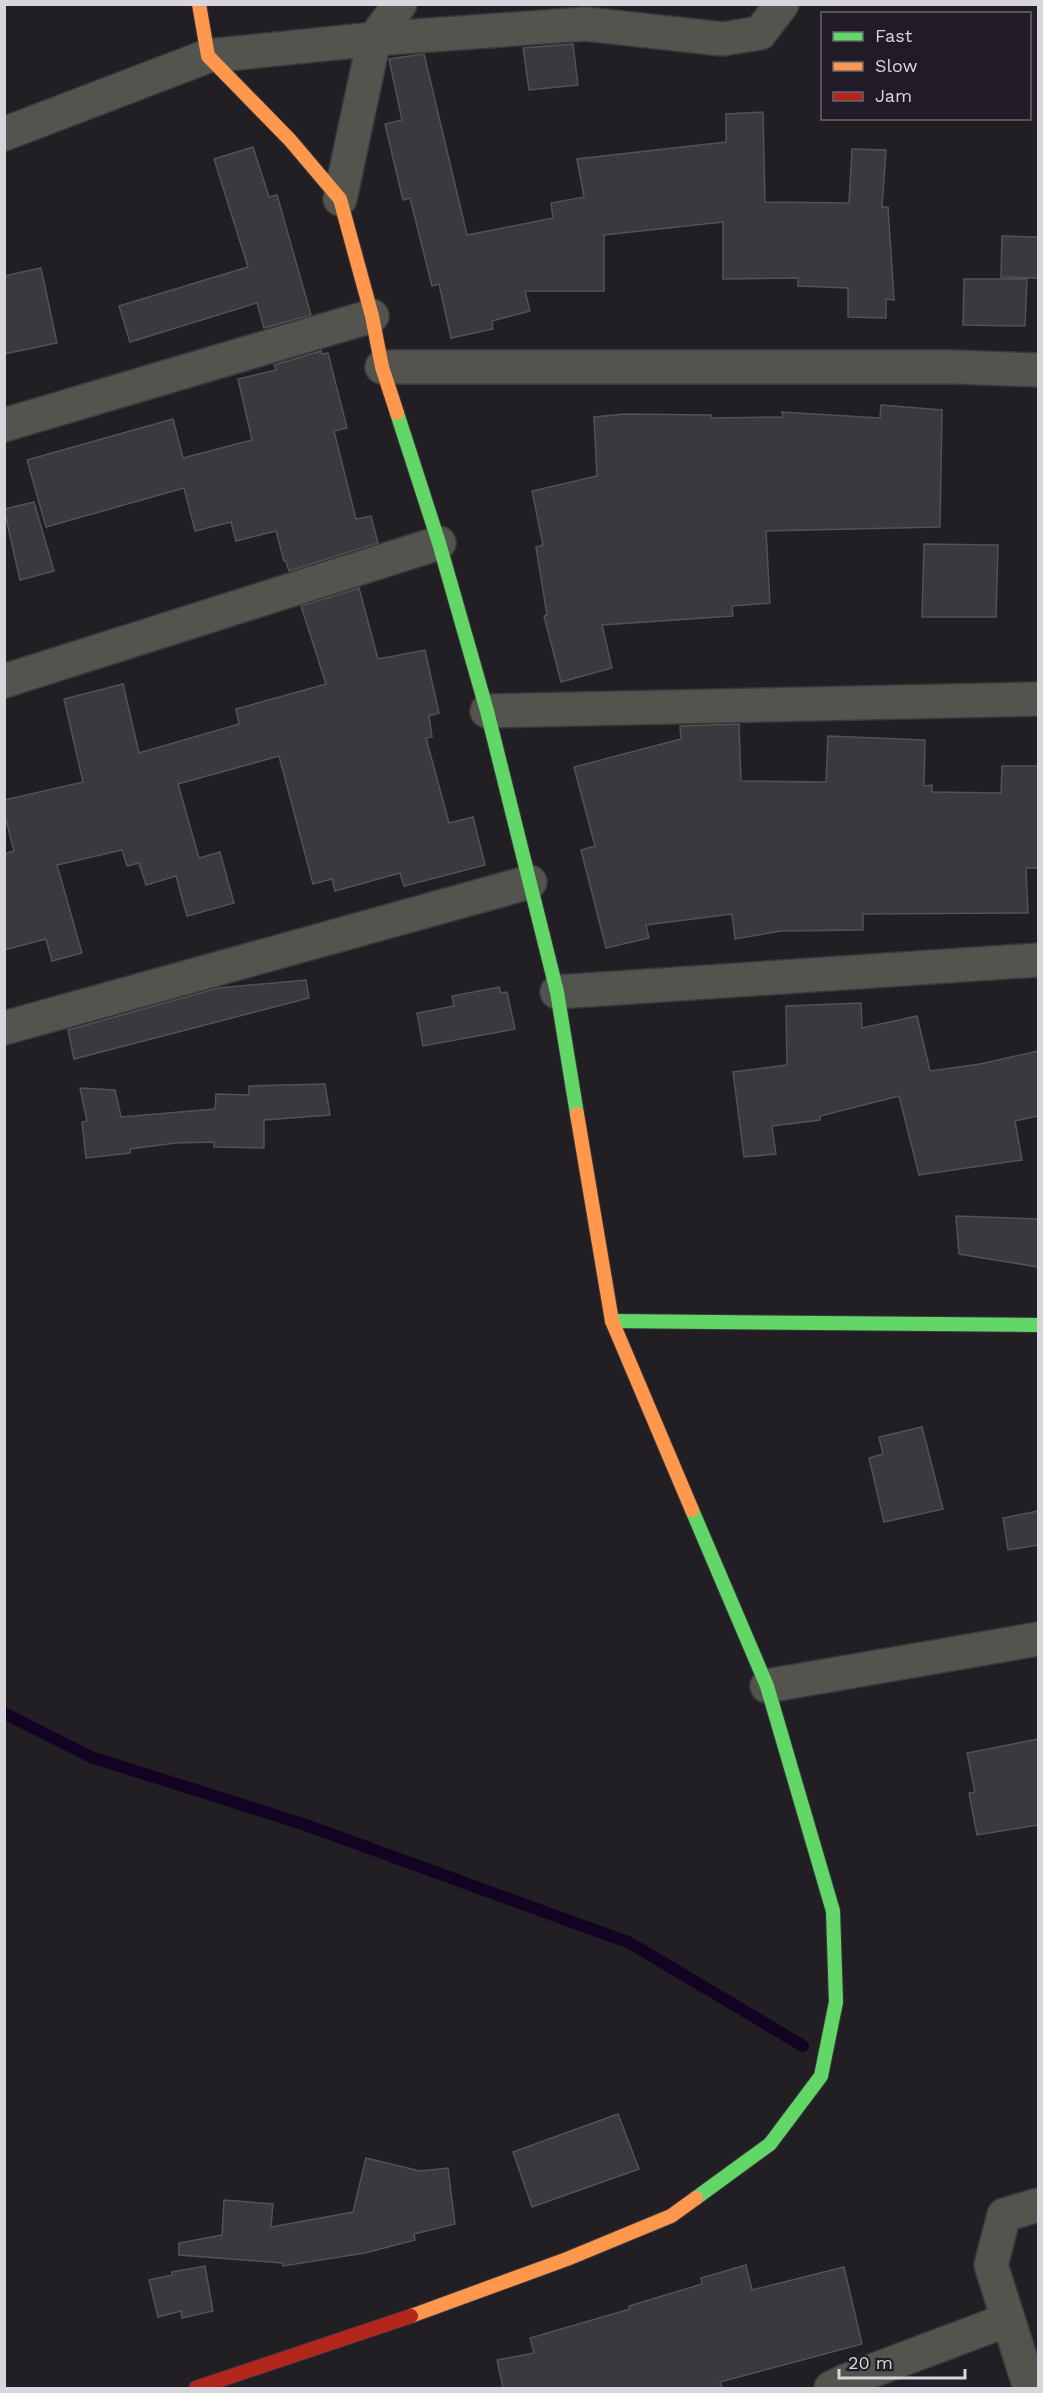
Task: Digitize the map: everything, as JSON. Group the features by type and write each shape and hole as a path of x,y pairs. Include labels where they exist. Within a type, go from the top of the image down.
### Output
{"street":[{"path":"196,2388 382,2326 567,2259 671,2216 770,2144 821,2076 836,2002 833,1911 766,1686 612,1321 556,992 530,882 487,711 439,543 382,367 372,316 340,198 291,140 208,56 199,4"},
{"path":"340,198 374,39 400,4"},
{"path":"4,134 208,56 374,39 586,24 722,39 742,38 760,33 782,4"},
{"path":"4,425 372,316"},
{"path":"382,367 952,367 1038,370"},
{"path":"4,681 439,543"},
{"path":"487,711 1038,699"},
{"path":"4,1028 530,882"},
{"path":"556,992 1038,960"},
{"path":"612,1321 1038,1325"},
{"path":"766,1686 1038,1640"},
{"path":"1030,2388 991,2265 1004,2215 1038,2205"},
{"path":"831,2388 1007,2320"}],"building":[{"path":"573,44 578,85 529,90 523,48"},
{"path":"424,54 467,235 553,218 551,203 584,197 577,159 726,142 726,114 763,112 765,202 849,203 852,149 886,150 882,207 888,207 894,300 886,299 886,318 848,317 848,288 798,286 798,278 723,279 723,222 604,235 604,291 525,291 530,311 492,321 493,329 451,338 439,284 432,286 410,198 403,200 385,124 402,120 389,59"},
{"path":"253,147 269,197 277,195 311,315 264,328 257,303 130,342 119,306 248,267 214,159"},
{"path":"1002,236 1038,237 1038,278 1001,277"},
{"path":"41,268 57,343 4,354 4,276"},
{"path":"964,279 1027,279 1025,326 963,325"},
{"path":"321,351 322,354 328,353 347,428 334,431 356,519 371,516 378,543 289,571 276,531 236,541 231,522 195,531 184,488 46,527 27,460 173,419 183,458 252,440 238,379 276,370 274,365"},
{"path":"881,405 942,410 940,527 766,531 770,603 732,606 733,616 602,625 612,668 561,682 544,616 547,615 536,547 543,545 532,491 597,476 594,417 625,414 711,415 711,418 783,417 782,412 880,418"},
{"path":"34,502 54,571 20,580 4,509"},
{"path":"924,544 998,545 996,617 922,617"},
{"path":"359,588 378,659 425,650 439,713 429,716 432,737 426,738 449,823 473,817 485,865 404,886 400,873 335,891 332,879 313,884 279,756 178,784 199,858 220,852 234,903 187,916 176,876 146,885 139,863 127,866 122,850 57,865 82,953 52,961 46,939 4,950 4,854 14,851 4,812 4,800 83,782 64,699 123,684 139,753 239,724 236,709 326,684 301,606"},
{"path":"739,724 741,781 826,782 828,736 925,740 924,786 932,785 932,792 1001,793 1002,766 1038,766 1038,868 1026,868 1028,913 863,914 863,930 781,931 735,939 732,914 646,925 649,938 606,948 581,850 595,846 574,767 681,739 680,726"},
{"path":"306,980 309,998 74,1059 68,1030 218,988"},
{"path":"499,987 501,993 507,992 515,1029 423,1046 417,1013 454,1006 452,996"},
{"path":"861,1003 862,1028 917,1016 930,1071 980,1064 1038,1051 1038,1116 1015,1121 1022,1160 919,1175 899,1096 820,1116 820,1120 772,1126 776,1154 744,1157 733,1072 787,1065 786,1006"},
{"path":"325,1084 330,1115 264,1120 264,1148 214,1147 214,1142 176,1143 130,1149 130,1153 86,1158 82,1122 87,1121 80,1088 115,1090 121,1117 215,1109 216,1094 249,1095 249,1086"},
{"path":"956,1216 1038,1219 1038,1267 959,1254"},
{"path":"922,1427 943,1509 884,1522 869,1458 883,1454 879,1437"},
{"path":"1038,1511 1038,1545 1008,1550 1003,1518"},
{"path":"1038,1739 1038,1825 977,1835 969,1793 975,1792 967,1753"},
{"path":"618,2114 639,2169 532,2207 513,2152"},
{"path":"366,2158 420,2171 448,2168 455,2224 414,2234 415,2240 365,2253 283,2266 282,2263 179,2255 179,2243 222,2235 224,2200 273,2204 271,2227 353,2212"},
{"path":"746,2265 752,2290 844,2267 862,2344 720,2382 723,2388 503,2388 497,2360 534,2353 530,2338 630,2309 629,2306 702,2284 701,2278"},
{"path":"205,2266 213,2311 182,2318 181,2311 158,2317 149,2280 172,2275 172,2272"}],"waterway":[{"path":"4,1713 91,1757 303,1824 630,1943 803,2046"}],"traffic: fast":[{"path":"397,413 439,543 487,711 557,992 577,1114"},
{"path":"612,1321 1038,1325"},
{"path":"692,1510 767,1686 833,1911 836,2002 821,2076 770,2144 696,2198"}],"traffic: slow":[{"path":"199,4 208,56 290,140 340,199 372,316 382,367 397,413"},
{"path":"577,1114 612,1321 692,1510"},
{"path":"411,2316 567,2259 671,2216 696,2198"}],"traffic: jam":[{"path":"196,2388 411,2316"}]}
